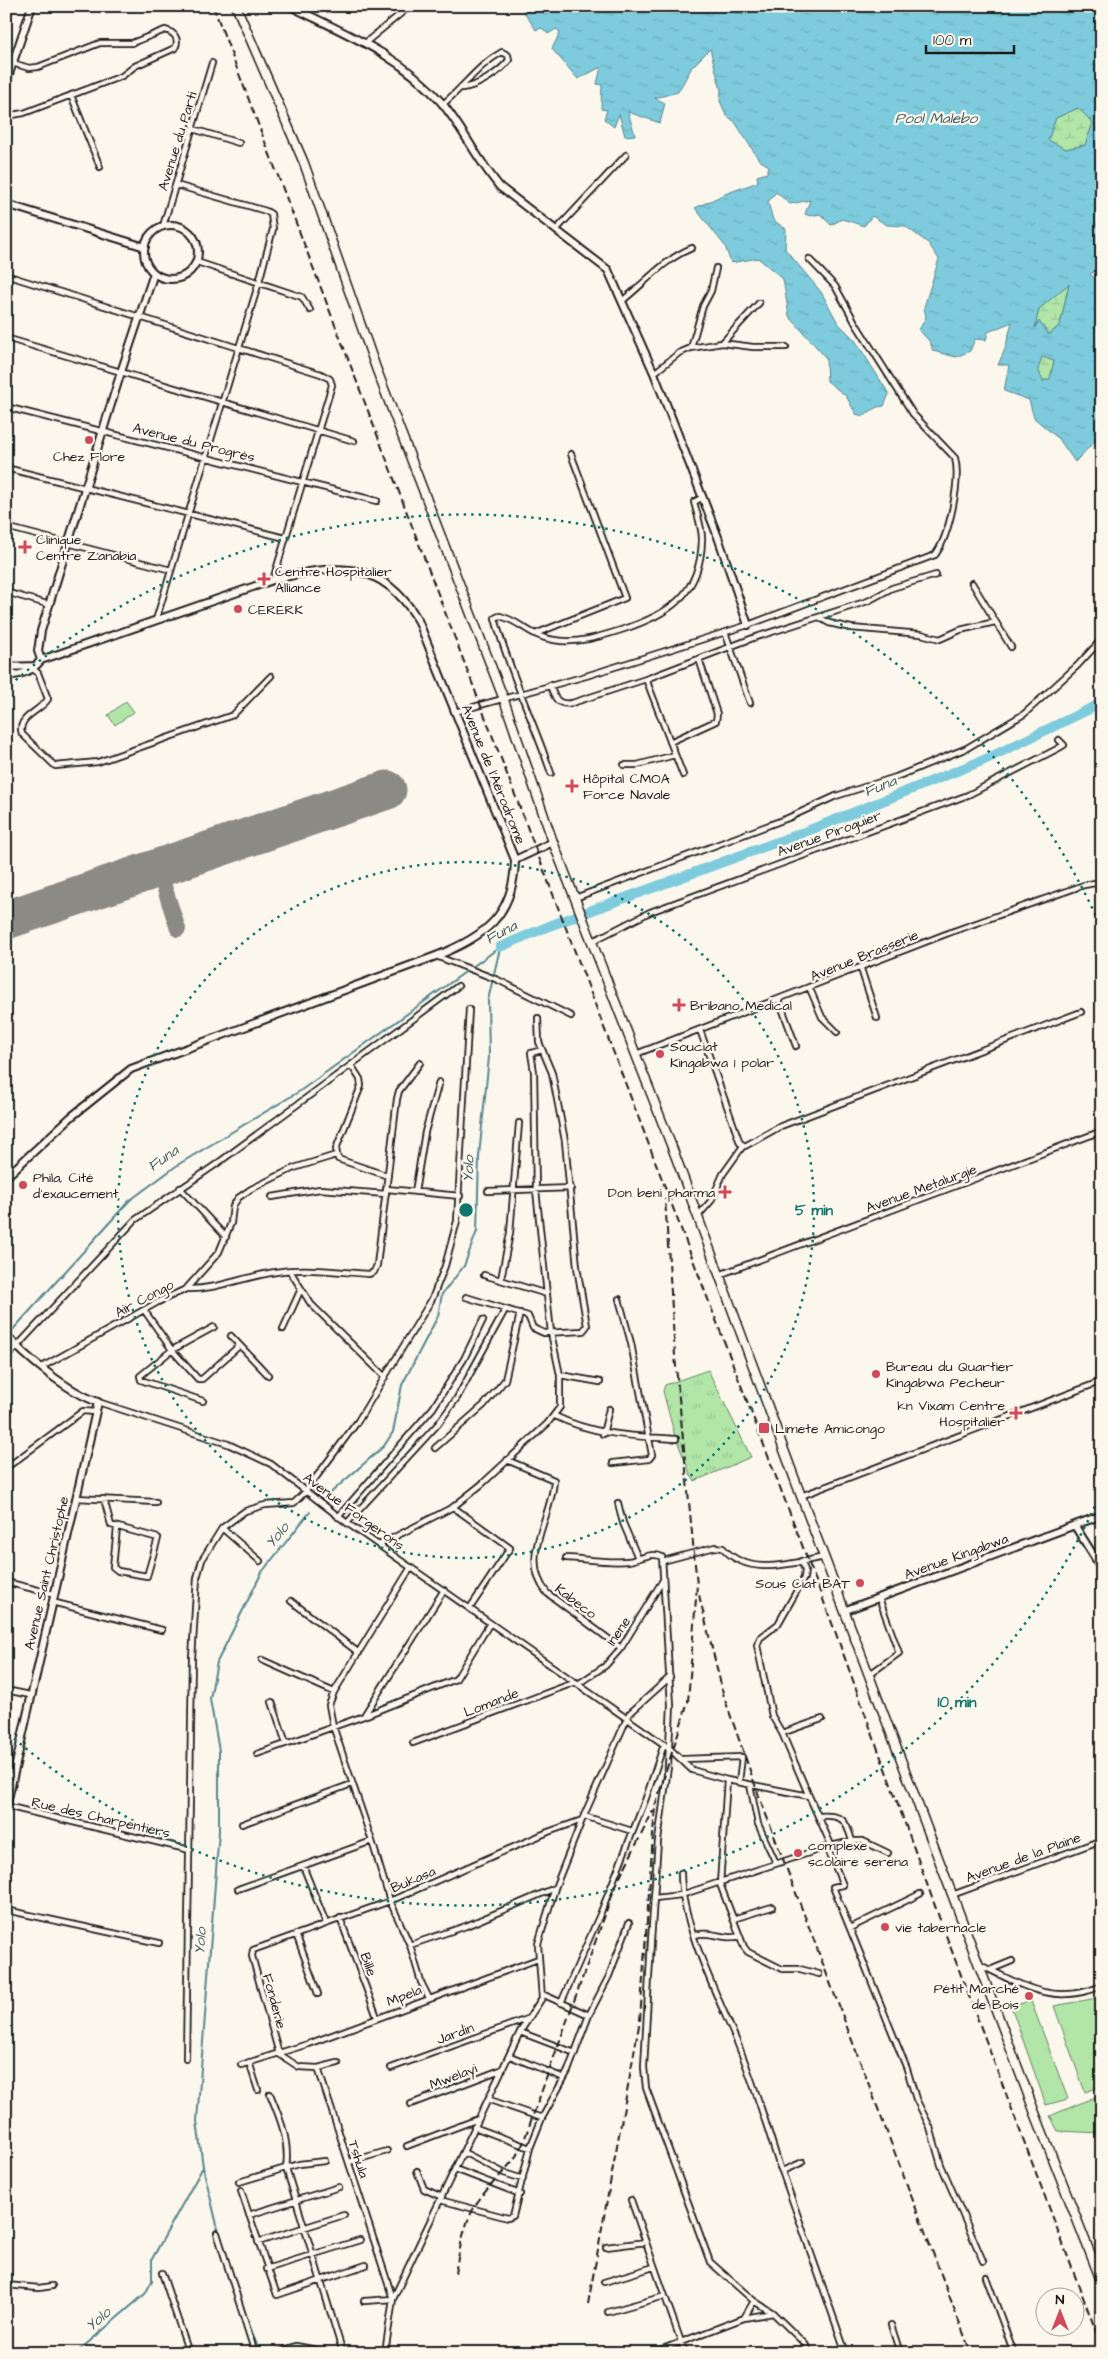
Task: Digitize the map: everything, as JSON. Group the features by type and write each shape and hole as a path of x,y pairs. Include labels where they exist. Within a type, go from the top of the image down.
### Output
{"main road":[{"path":"236,6 304,163 376,368 503,697 553,842 579,909 589,928 952,1895 1102,2283"}],"street":[{"path":"6,83 9,62 32,6"},
{"path":"290,6 364,43 407,68 443,104 486,170 500,186 608,270 654,373 703,497 748,625"},
{"path":"364,43 410,6"},
{"path":"6,116 24,113 122,76 135,66 175,48 176,38 165,30 132,43 100,43 38,67 29,68 9,62"},
{"path":"443,104 462,88 481,66 502,52 508,55 509,60 506,65 476,84 462,88"},
{"name":"Avenue du Parti","path":"163,226 212,63"},
{"path":"71,95 100,167"},
{"path":"193,129 239,143"},
{"path":"556,230 626,155"},
{"path":"156,620 259,282 273,229 271,214 266,211 176,185"},
{"path":"6,204 145,247"},
{"path":"163,226 179,226 193,235 198,251 197,262 190,272 177,279 162,277 154,273 146,262 145,247 151,234 163,226"},
{"path":"622,301 653,276 666,262 692,248"},
{"path":"455,712 748,625 935,555 942,545 956,492 957,466 955,458 912,414 835,286 809,259"},
{"path":"197,262 302,296 310,310"},
{"path":"690,348 703,306 712,291 716,268"},
{"path":"6,675 35,667 41,660 38,656 39,641 121,372 154,273"},
{"path":"6,275 321,374 330,379 332,385 273,580"},
{"path":"722,343 759,303"},
{"path":"6,338 354,441"},
{"path":"654,373 679,353 690,348 722,343 786,347"},
{"name":"Avenue du Progrès","path":"6,407 377,501"},
{"path":"534,635 625,598 570,454"},
{"path":"6,468 285,538"},
{"path":"551,773 538,735 519,693 495,618 503,617 534,635 553,640 587,640 651,620 672,607 691,582 700,560 702,537 694,502 703,497"},
{"path":"6,526 171,570"},
{"name":"Avenue de l’Aérodrome","path":"6,1177 85,1106 131,1069 436,956 478,937 494,921 509,896 515,860 424,633 406,601 375,577 351,570 333,568 273,580 41,660"},
{"path":"550,685 556,701 565,704 646,679 730,647 868,601 892,588 936,574"},
{"path":"972,583 1011,647"},
{"path":"6,592 50,605"},
{"path":"819,617 829,623 851,628 921,634 940,639 960,630 995,622"},
{"path":"725,632 750,703"},
{"path":"575,898 788,818 836,796 896,777 967,748 1024,714 1077,666 1102,639"},
{"path":"670,742 716,721 717,714 699,659"},
{"path":"6,667 35,667"},
{"path":"35,667 48,699 22,722 20,730 55,766 98,762 234,715 271,676"},
{"path":"646,679 684,775"},
{"name":"Avenue Piroguier","path":"593,941 650,912 983,788 1064,745 1059,740"},
{"path":"624,765 637,765 675,755"},
{"path":"515,860 553,842"},
{"name":"Avenue Brasserie","path":"636,1054 861,969 951,932 1084,885 1095,883 1102,885"},
{"path":"436,956 498,980 571,1016"},
{"path":"861,969 877,1018"},
{"path":"6,1358 15,1344 135,1220 458,986"},
{"path":"810,988 822,1017 837,1032"},
{"path":"779,1000 796,1046"},
{"path":"186,2059 186,1943 190,1850 192,1658 196,1587 202,1560 222,1528 245,1511 265,1505 294,1503 305,1492 358,1421 432,1299 452,1244 460,1196 469,1009"},
{"path":"697,1217 711,1201 723,1174 743,1146 781,1126 1081,1012"},
{"path":"466,1297 528,1316 533,1328 538,1331 552,1333 583,1331 587,1326 577,1267 571,1188 559,1107 552,1073 539,1042 538,1018"},
{"path":"700,1030 740,1143 743,1146"},
{"path":"379,1545 453,1507 554,1416 561,1401 560,1375 552,1333 536,1190 534,1072 531,1053 542,1050"},
{"path":"186,1289 199,1290 276,1272 368,1274 374,1272 377,1265 399,1091 420,1064"},
{"path":"351,1065 360,1079 361,1086 336,1149 336,1155 338,1159 388,1176"},
{"path":"415,1192 425,1132 439,1082"},
{"path":"501,1279 510,1233 519,1123"},
{"name":"Avenue Metalurgie","path":"718,1275 1102,1131"},
{"name":"Air Congo","path":"42,1367 144,1310 186,1289 219,1252 231,1223 234,1206 238,1198 250,1189 294,1168 336,1155"},
{"path":"180,1188 226,1237"},
{"path":"488,1191 571,1188"},
{"path":"272,1197 320,1189 415,1192 460,1196"},
{"path":"290,1271 311,1304 385,1377"},
{"path":"484,1274 547,1294"},
{"path":"283,1329 301,1289"},
{"path":"613,1463 649,1459 652,1455 631,1343 619,1299"},
{"path":"144,1310 172,1350 195,1378 200,1379 239,1346"},
{"path":"347,1524 438,1424 457,1398 505,1310"},
{"path":"435,1448 484,1406 505,1380 520,1313"},
{"path":"338,1517 433,1408 464,1358 483,1320"},
{"path":"203,1402 141,1380 141,1374 172,1350 214,1327"},
{"name":"Avenue Forgerons","path":"6,1334 42,1367 73,1390 98,1402 228,1444 271,1464 347,1524 664,1744 683,1759 692,1770 727,1780 809,1796"},
{"path":"231,1336 268,1375"},
{"path":"560,1375 600,1382"},
{"path":"801,1496 1102,1381"},
{"name":"Avenue Saint Christophe","path":"6,1807 98,1402"},
{"path":"604,1434 609,1409"},
{"path":"6,1468 83,1411 96,1412"},
{"path":"554,1416 571,1424 604,1434 676,1439"},
{"name":"Kabeco","path":"507,1460 554,1480 533,1560 537,1577 546,1593 621,1648"},
{"path":"76,1498 156,1502"},
{"path":"104,1499 111,1525 158,1538 147,1576 118,1571 113,1567 117,1528"},
{"path":"618,1503 623,1523 638,1558"},
{"path":"453,1507 510,1548 470,1608"},
{"name":"Avenue Kingabwa","path":"846,1610 1102,1516"},
{"path":"1075,1526 1102,1569"},
{"path":"222,1528 260,1561"},
{"path":"663,1561 715,1547 723,1548 732,1558 747,1565 769,1566 825,1557"},
{"path":"566,1558 616,1561 659,1555 663,1561 670,1677 669,1748 658,1841 644,2067 646,2088 706,2253 716,2268 754,2301 773,2313 805,2344 810,2353"},
{"path":"801,1561 805,1570 804,1578 778,1624 760,1638 757,1644 770,1708 774,1721 782,1733 818,1816 844,1885 833,1887 907,2069 916,2100 930,2127 941,2165 983,2260"},
{"path":"411,1567 334,1692 329,1705 333,1726 390,1901 410,1945 421,1982 429,1998"},
{"name":"Inene","path":"577,1683 605,1666 621,1648 664,1579"},
{"path":"6,1582 54,1594"},
{"path":"364,1716 444,1590"},
{"path":"870,1674 899,1653 879,1598"},
{"path":"52,1602 162,1630"},
{"path":"291,1602 359,1652"},
{"path":"257,1754 364,1716 456,1679 490,1622"},
{"path":"262,1660 334,1692"},
{"path":"385,2353 393,2298 474,2127 490,2100 520,2032 542,1994 538,1944 555,1888 583,1818 627,1719 634,1708 670,1677"},
{"name":"Lomande","path":"414,1743 577,1683"},
{"path":"6,1690 30,1695"},
{"path":"272,1702 286,1743"},
{"path":"782,1733 822,1719"},
{"path":"561,2003 573,1980 664,1744"},
{"path":"683,1759 742,1756 739,1782"},
{"path":"727,1780 720,1884 740,1936 748,1952 782,1969 800,1969 819,1974"},
{"path":"242,1824 352,1784"},
{"path":"750,1785 758,1824 776,1863"},
{"name":"Rue des Charpentiers","path":"6,1807 190,1850"},
{"path":"818,1816 829,1815 844,1820 848,1825 852,1841"},
{"path":"583,1818 632,1831"},
{"name":"Bukasa","path":"251,1952 390,1901 583,1818"},
{"name":"Avenue de la Plaine","path":"952,1895 1102,1840"},
{"path":"655,1898 681,1895 720,1884 776,1863 852,1841 864,1841 888,1853"},
{"path":"238,1889 372,1842"},
{"path":"303,1866 326,1923"},
{"path":"681,1874 681,1895 765,2119 846,2353"},
{"path":"410,1945 466,1926 555,1888"},
{"path":"850,1928 920,1894"},
{"path":"733,1919 772,1907"},
{"path":"6,1910 159,1943"},
{"name":"Bille","path":"340,1918 377,2018"},
{"path":"417,2172 424,2188 441,2198 508,2218 513,2216 530,2148 542,2118 564,2078 589,2016 609,1976 629,1923"},
{"path":"695,1935 708,1932 731,1938 740,1936"},
{"path":"296,1934 318,1994"},
{"name":"Fonderie","path":"251,1952 279,2054"},
{"name":"Mpela","path":"241,2065 279,2054 538,1959"},
{"path":"990,1970 1012,1961"},
{"path":"980,1965 1038,1992 1058,1995 1082,1994 1102,1986"},
{"path":"542,1994 589,2016"},
{"name":"Jardin","path":"391,2068 527,2019"},
{"path":"520,2032 575,2053"},
{"path":"279,2054 299,2067 318,2068 338,2063"},
{"path":"510,2056 564,2078"},
{"path":"248,2062 258,2090"},
{"name":"Tshula","path":"318,2068 393,2298"},
{"name":"Mwelayi","path":"411,2104 503,2069"},
{"path":"270,2094 282,2123 288,2152 286,2168 343,2353"},
{"path":"490,2100 542,2118"},
{"path":"407,2146 478,2119"},
{"path":"474,2127 530,2148"},
{"path":"349,2162 387,2151"},
{"path":"463,2152 523,2179"},
{"path":"239,2182 286,2168 325,2161"},
{"path":"782,2171 803,2162"},
{"path":"455,2169 520,2194"},
{"path":"249,2216 339,2187"},
{"path":"242,2191 266,2269 277,2295 366,2265"},
{"path":"631,2200 685,2353"},
{"path":"258,2242 344,2215"},
{"path":"217,2234 255,2353"},
{"path":"266,2269 360,2240"},
{"path":"606,2247 646,2242"},
{"path":"604,2282 654,2267"},
{"path":"162,2273 189,2353"},
{"path":"986,2277 1014,2353"},
{"path":"6,2285 39,2288 52,2286"},
{"path":"608,2312 665,2296"},
{"path":"364,2301 393,2298"},
{"path":"744,2318 754,2301"},
{"path":"652,2353 744,2318 773,2313"},
{"path":"891,2325 900,2353"},
{"path":"276,2353 305,2347 321,2352 333,2353"}],"green space":[{"path":"1078,108 1093,123 1085,145 1065,149 1048,140 1056,118"},
{"path":"1069,283 1060,325 1048,335 1039,322 1034,330 1039,309"},
{"path":"1042,356 1054,361 1050,379 1043,381 1038,369"},
{"path":"126,701 134,712 115,725 108,715"},
{"path":"708,1370 751,1457 695,1481 691,1476 674,1433 663,1391 665,1385"},
{"path":"1102,1997 1102,2086 1085,2092 1054,2006"},
{"path":"1031,2001 1068,2099 1046,2105 1011,2006"},
{"path":"1102,2094 1102,2133 1058,2131 1050,2116"}],"water":[{"name":"Pool Malebo","path":"520,6 1102,6 1102,253 1099,254 1098,265 1102,268 1090,274 1102,285 1102,396 1100,397 1102,400 1102,441 1095,441 1075,462 1059,439 1034,418 1029,400 1004,391 1009,365 998,365 1005,349 1012,322 988,332 986,340 975,339 970,351 956,357 933,351 930,342 919,330 926,317 924,307 939,259 928,243 905,226 887,225 872,216 864,226 842,219 831,225 820,214 810,216 805,214 810,200 790,204 776,192 768,202 773,220 786,229 785,249 821,292 838,323 855,340 889,394 884,406 877,407 863,416 856,414 846,396 827,381 826,358 789,316 783,279 758,258 731,263 725,246 695,208 758,182 757,176 767,173 769,166 759,160 735,122 726,115 720,101 721,90 710,49 692,67 678,92 655,98 665,103 660,123 628,112 635,135 625,136 619,114 614,127 604,119 607,110 601,109 602,85 597,84 601,67 578,79 552,49 560,32 556,29 548,34 542,28 536,30","holes":["1078,108 1093,123 1085,145 1066,149 1048,140 1056,118","1069,284 1060,325 1049,335 1039,321 1035,328 1039,309","1042,357 1054,361 1050,379 1043,381 1038,369"]}],"waterway":[{"name":"Funa","path":"500,947 549,926 815,828 984,760 1102,703"},
{"name":"Funa","path":"9,1334 129,1201 179,1164 300,1091 500,947"},
{"name":"Yolo","path":"327,1496 384,1446 393,1432 402,1385 438,1316 442,1294 464,1266 477,1231 479,1156 489,1057 488,1000 500,948"},
{"name":"Yolo","path":"76,2353 145,2294 152,2281 152,2259 203,2167 197,2121 219,1831 219,1751 210,1699 217,1662 262,1572 310,1512"},
{"path":"203,2167 219,2233"},
{"path":"244,2311 260,2353"}],"taxiway":[{"path":"158,868 178,929"}],"runway":[{"path":"6,920 387,790"}],"railway":[{"path":"213,6 835,1631 939,1917 1102,2347"},
{"path":"588,2304 640,2020 655,1806 688,1702 697,1585 675,1356 665,1198"},
{"path":"699,1595 724,1697 759,1796 971,2353"},
{"path":"455,2273 463,2235 474,2208 484,2193 518,2154 522,2146 615,1887 653,1811"}],"place":[{"name":"Chez Flore","path":"89,440"},
{"name":"Clinique Centre Zanabia","path":"25,547"},
{"name":"Centre Hospitalier Alliance","path":"264,579"},
{"name":"CERERK","path":"238,609"},
{"name":"Hôpital CMOA Force Navale","path":"572,786"},
{"name":"Bribano Medical","path":"679,1005"},
{"name":"Souciat Kingabwa 1 polar","path":"660,1054"},
{"name":"Phila, Cité d'exaucement","path":"23,1185"},
{"name":"Don beni pharma","path":"725,1192"},
{"name":"Bureau du Quartier Kingabwa Pecheur","path":"876,1374"},
{"name":"kn Vixam Centre Hospitalier","path":"1016,1413"},
{"name":"Limete Amicongo","path":"764,1428"},
{"name":"Sous Ciat BAT","path":"860,1583"},
{"name":"complexe scolaire serena","path":"798,1853"},
{"name":"vie tabernacle","path":"885,1927"},
{"name":"Pétit Marché de Bois","path":"1029,1996"}]}
